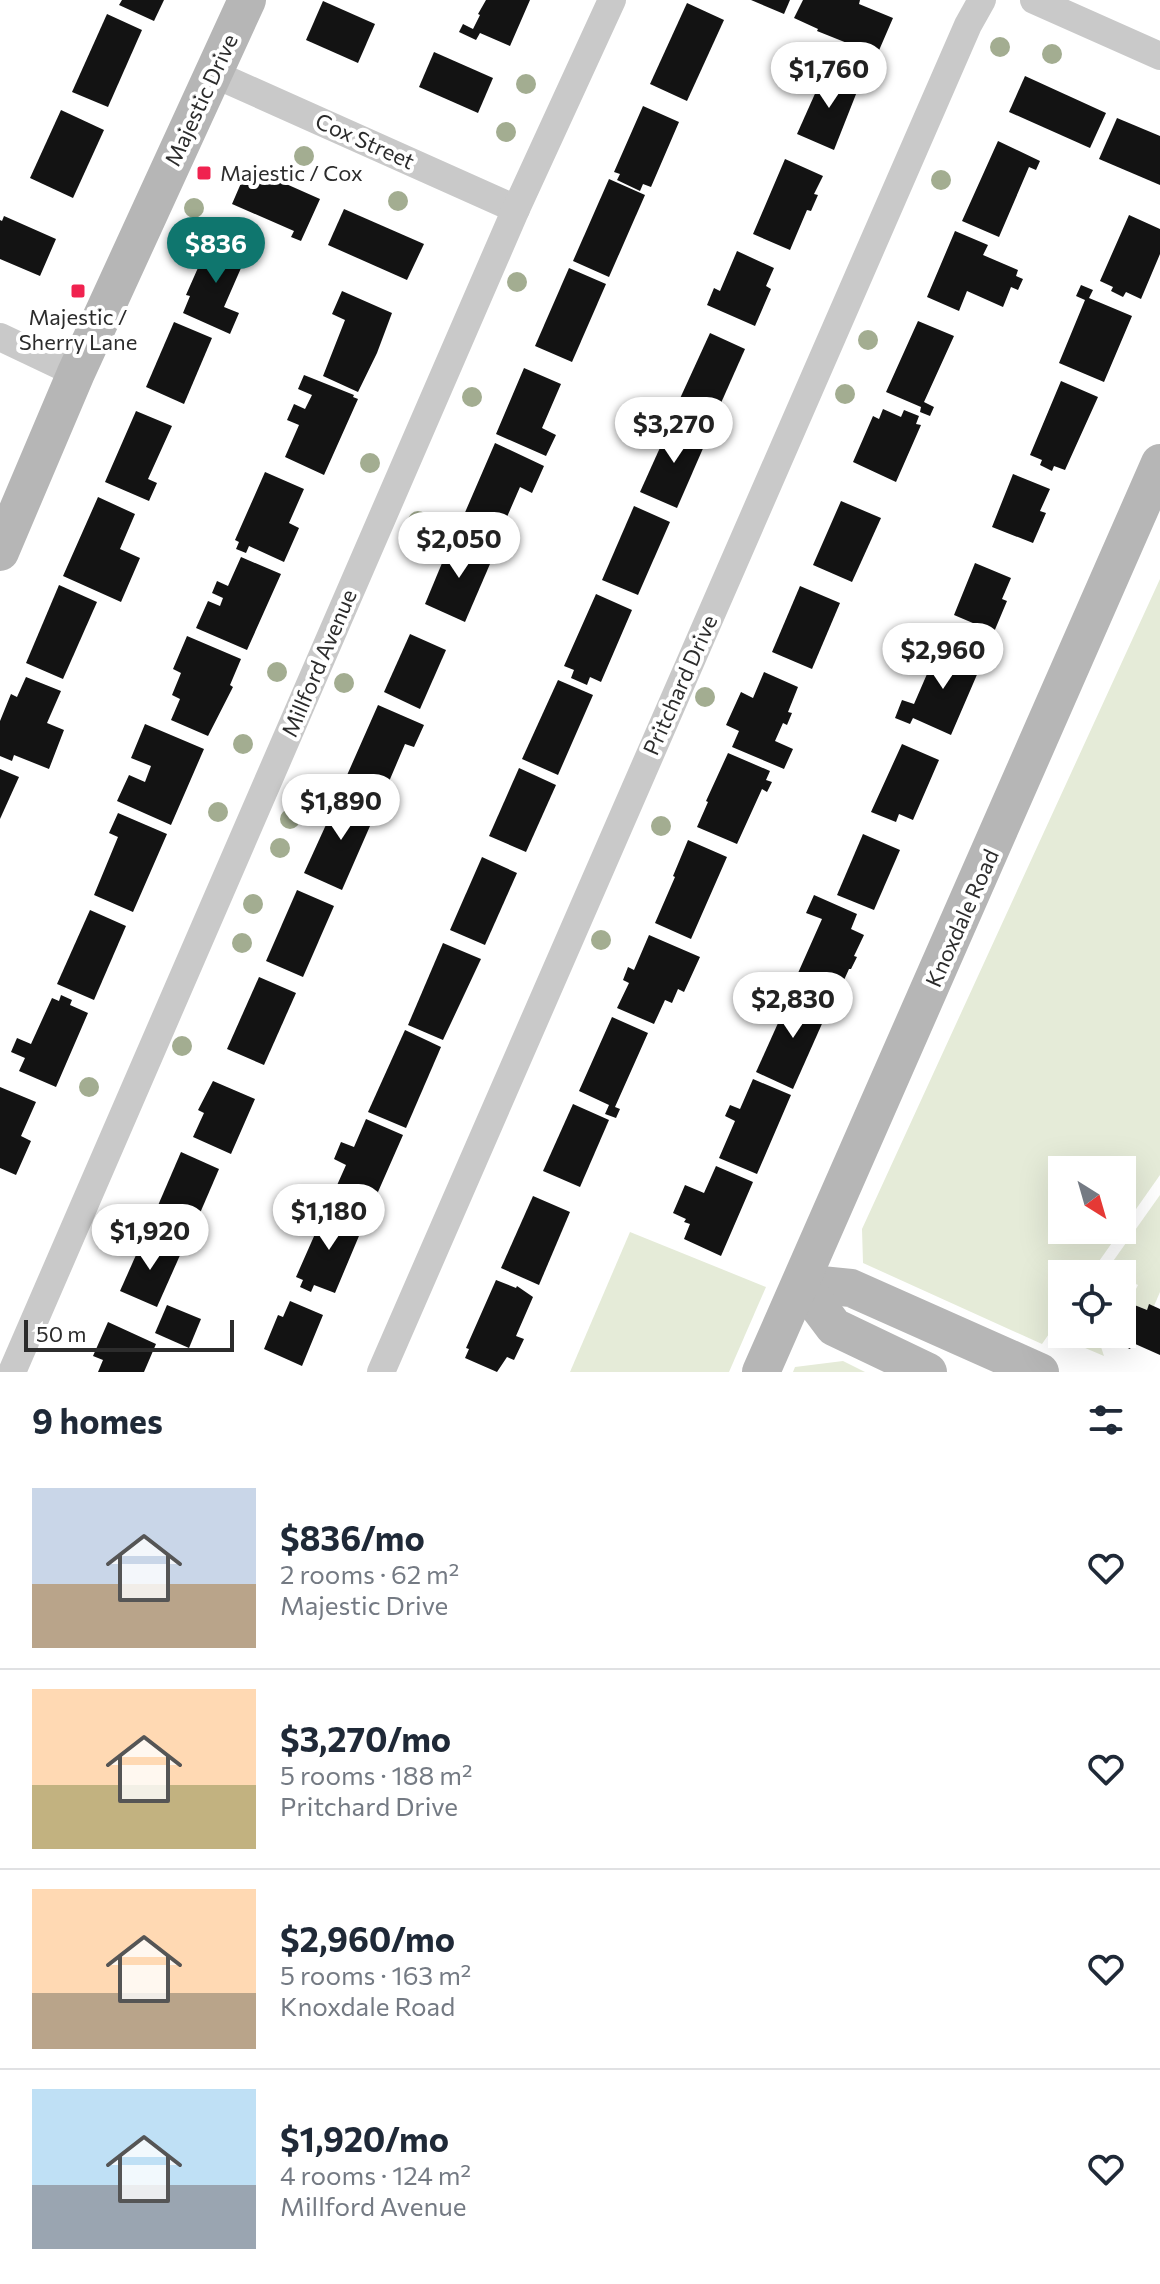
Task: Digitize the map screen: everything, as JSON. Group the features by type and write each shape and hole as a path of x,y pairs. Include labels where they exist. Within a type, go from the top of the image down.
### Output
{"street":[{"name":"Majestic Drive","path":"0,552 76,373 247,0"},
{"name":"Millford Avenue","path":"12,1372 516,209 612,0"},
{"name":"Pritchard Drive","path":"381,1372 955,55 982,0"},
{"path":"1034,0 1160,56"},
{"name":"Cox Street","path":"214,74 516,209"},
{"path":"0,337 76,373"},
{"name":"Knoxdale Road","path":"761,1372 1160,463"},
{"path":"801,1283 834,1327 928,1372"},
{"path":"801,1283 851,1288 1040,1372"}],"green space":[{"path":"1160,579 1160,1175 1136,1209 1136,1156 1048,1156 1048,1244 1111,1244 1100,1260 1048,1260 1048,1335 1042,1344 863,1263 862,1229"},
{"path":"1160,1195 1160,1292 1154,1306 1149,1305 1147,1310 1136,1306 1136,1260 1114,1260 1125,1244 1136,1244 1136,1229"},
{"path":"630,1232 766,1287 729,1372 570,1372"},
{"path":"1085,1348 1101,1348 1104,1356"},
{"path":"843,1361 865,1372 793,1372 795,1367"}],"building":[{"path":"122,0 164,0 154,21 119,5"},
{"path":"486,0 530,0 510,46 480,33 476,40 459,32 463,24 473,29"},
{"path":"751,0 790,0 784,14"},
{"path":"803,0 860,0 859,4 893,18 877,55 817,31 794,18"},
{"path":"323,1 375,24 358,63 306,40"},
{"path":"687,3 724,20 687,101 650,84"},
{"path":"107,14 142,30 108,107 72,92"},
{"path":"434,52 493,78 478,113 419,87"},
{"path":"826,69 860,84 834,150 797,134"},
{"path":"1025,76 1106,113 1090,148 1009,112"},
{"path":"643,106 679,122 651,187 643,184 640,191 617,180 620,174 614,172"},
{"path":"61,110 104,130 73,198 30,178"},
{"path":"1117,118 1160,136 1160,185 1099,159"},
{"path":"998,141 1040,161 1036,170 1029,167 999,237 962,221"},
{"path":"785,159 823,176 814,194 818,195 811,211 807,210 790,250 753,234"},
{"path":"248,167 320,199 301,241 291,237 294,231 232,204"},
{"path":"609,179 645,195 609,277 573,261"},
{"path":"344,209 424,244 407,280 328,245"},
{"path":"1129,215 1160,229 1160,254 1141,299 1126,292 1123,297 1111,291 1113,287 1100,281"},
{"path":"4,216 56,239 40,276 0,259 0,220"},
{"path":"955,231 988,245 983,255 1018,270 1016,276 1023,279 1018,290 1011,287 1003,307 967,291 959,311 927,297"},
{"path":"212,236 248,252 224,307 239,313 230,334 183,313 190,296 186,295"},
{"path":"737,251 774,268 766,286 771,289 755,326 707,305 714,288 720,291"},
{"path":"569,268 606,284 572,362 535,346"},
{"path":"1081,285 1093,290 1089,298 1132,316 1104,382 1059,363 1085,300 1076,296"},
{"path":"342,291 392,313 358,392 323,376 345,320 332,314"},
{"path":"918,321 954,336 924,402 934,407 930,416 920,412 921,407 886,392"},
{"path":"174,322 212,338 184,404 146,387"},
{"path":"710,333 745,349 713,421 677,405"},
{"path":"524,368 561,384 542,428 556,435 546,456 496,434"},
{"path":"304,375 358,399 324,475 285,457 299,425 287,420 294,404 305,409 312,395 298,389"},
{"path":"1061,381 1098,397 1065,470 1054,466 1052,471 1040,465 1042,460 1030,455"},
{"path":"883,409 901,417 904,410 919,416 916,424 921,425 896,482 853,462 873,416 879,419"},
{"path":"136,411 172,426 148,479 157,483 149,501 105,482"},
{"path":"672,421 708,437 677,508 640,492"},
{"path":"495,443 544,466 532,493 520,487 497,540 460,524"},
{"path":"265,472 304,489 289,523 299,528 284,562 249,546 246,553 236,549 239,542 235,540"},
{"path":"1013,474 1050,489 1040,511 1046,513 1033,543 992,527"},
{"path":"98,497 135,514 120,549 140,558 121,602 63,576"},
{"path":"841,501 881,518 852,582 813,565"},
{"path":"634,506 670,522 638,595 602,580"},
{"path":"452,539 493,557 465,622 425,604"},
{"path":"241,557 281,574 247,650 196,628 208,601 220,606 223,598 212,593 217,581 228,586"},
{"path":"975,563 1011,578 1002,599 1007,601 994,632 954,615"},
{"path":"59,585 97,602 63,679 26,663"},
{"path":"800,586 840,603 812,669 772,652"},
{"path":"596,594 632,610 601,682 590,677 587,685 571,678 574,670 564,666"},
{"path":"410,634 446,650 420,709 384,692"},
{"path":"187,636 241,659 230,685 233,687 208,736 171,720 180,699 172,695 181,673 173,669"},
{"path":"940,644 982,663 951,735 913,718 910,724 895,718 902,700 914,704"},
{"path":"764,672 798,687 788,712 792,713 787,725 783,723 775,741 793,749 784,769 732,747 739,731 726,725 741,692 753,698"},
{"path":"26,677 61,691 47,723 64,730 49,769 14,755 12,761 0,756 0,721 11,694 17,697"},
{"path":"558,680 593,695 558,775 522,759"},
{"path":"378,705 424,725 414,747 405,744 382,798 344,782"},
{"path":"145,724 204,749 171,825 117,801 129,775 145,782 151,766 131,758"},
{"path":"902,744 939,760 913,820 899,814 896,822 871,812"},
{"path":"728,753 770,771 766,780 772,782 767,792 762,789 737,844 697,827"},
{"path":"519,768 556,785 526,852 489,836"},
{"path":"0,769 19,777 0,819"},
{"path":"340,794 377,810 342,890 304,873"},
{"path":"118,813 167,834 133,912 94,895 118,837 109,833"},
{"path":"863,834 900,850 874,910 837,895"},
{"path":"688,840 727,857 691,939 655,923"},
{"path":"482,857 517,873 485,945 450,930"},
{"path":"297,890 334,906 303,977 266,961"},
{"path":"814,895 857,914 851,929 864,935 854,956 857,957 835,1000 794,982 822,919 806,913"},
{"path":"90,910 126,926 94,1000 57,984"},
{"path":"649,935 700,957 684,992 678,989 672,1003 665,1000 654,1024 617,1008 629,983 623,980 628,967 634,970"},
{"path":"443,943 481,959 443,1040 408,1025"},
{"path":"259,977 296,993 264,1065 227,1049"},
{"path":"792,992 829,1008 793,1089 756,1072"},
{"path":"61,995 72,1000 70,1005 88,1013 56,1087 19,1071 25,1058 11,1052 17,1038 31,1044 52,998 59,1001"},
{"path":"612,1017 648,1033 615,1107 620,1109 616,1118 605,1114 609,1105 579,1091"},
{"path":"405,1030 441,1047 406,1128 368,1112"},
{"path":"753,1079 791,1095 757,1174 719,1158 735,1121 725,1116 730,1105 740,1109"},
{"path":"213,1081 255,1099 231,1154 193,1137 204,1113 198,1110"},
{"path":"0,1087 36,1102 21,1136 31,1141 16,1175 0,1168"},
{"path":"573,1104 609,1120 580,1187 543,1171"},
{"path":"366,1119 403,1135 367,1217 330,1201 346,1165 334,1159 341,1142 354,1147"},
{"path":"181,1152 219,1169 188,1241 150,1224"},
{"path":"716,1166 753,1182 721,1256 684,1239 690,1224 673,1213 685,1185 704,1193"},
{"path":"533,1196 570,1212 539,1285 501,1268"},
{"path":"326,1209 364,1224 335,1293 314,1285 311,1292 300,1287 303,1280 296,1277"},
{"path":"144,1237 181,1253 157,1307 120,1291"},
{"path":"496,1280 517,1286 533,1297 516,1336 524,1339 514,1360 507,1357 497,1372 465,1358 469,1349 466,1348"},
{"path":"290,1301 323,1315 302,1366 264,1349 278,1315 283,1317"},
{"path":"1149,1304 1160,1309 1160,1355 1136,1344 1136,1306 1147,1310"},
{"path":"167,1305 201,1319 189,1348 155,1333"},
{"path":"108,1322 156,1344 144,1372 98,1372 103,1360 93,1356"}],"place":[{"name":"Majestic / Cox","path":"204,173"},
{"name":"Majestic / Sherry Lane","path":"78,291"}]}
